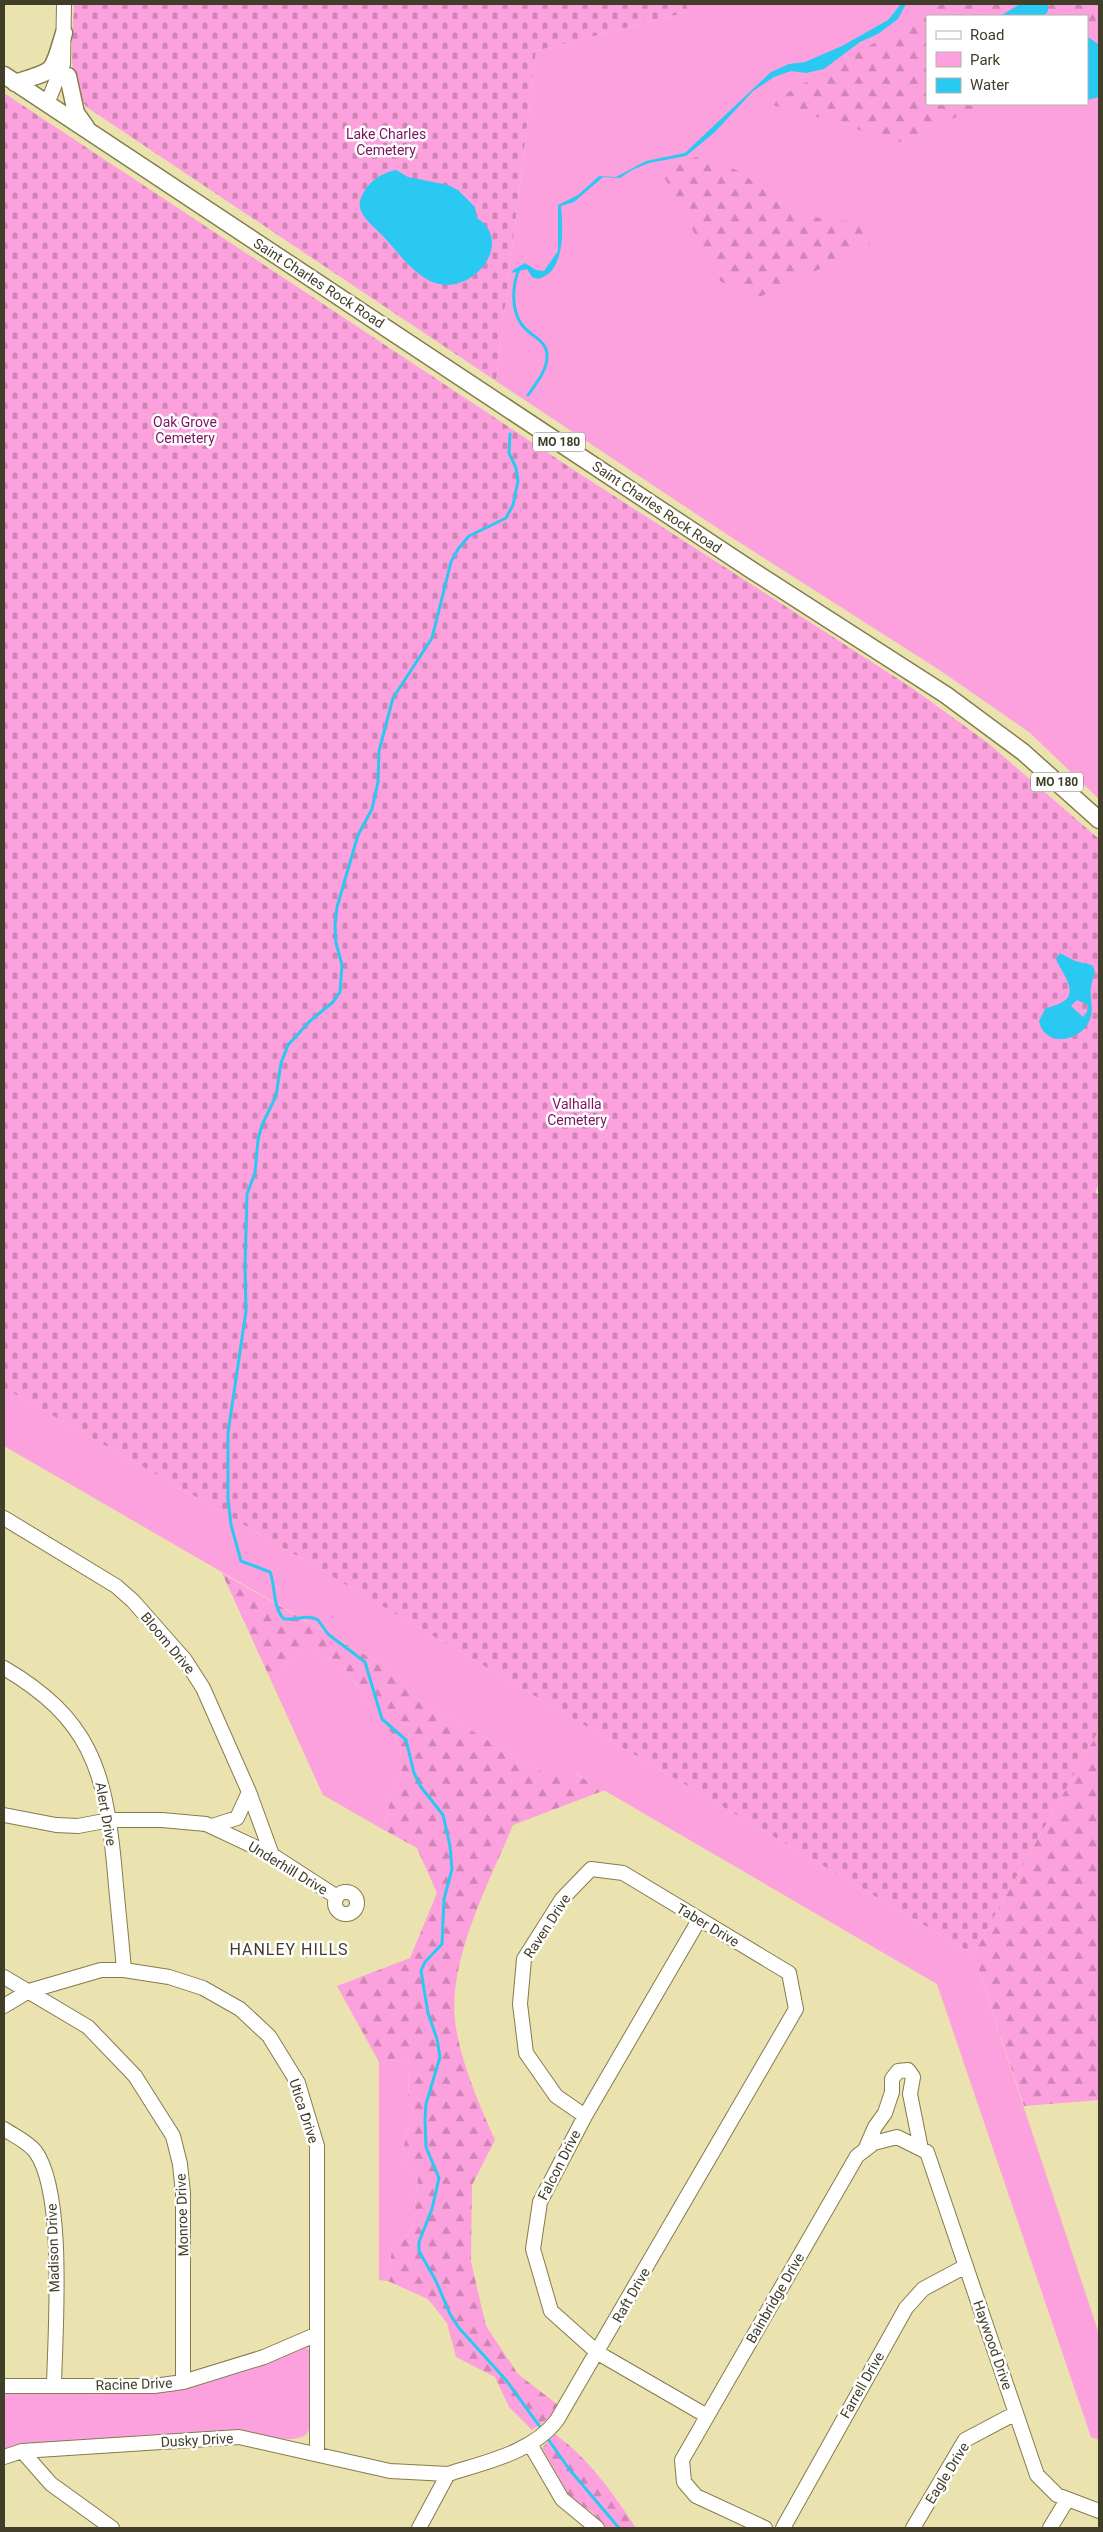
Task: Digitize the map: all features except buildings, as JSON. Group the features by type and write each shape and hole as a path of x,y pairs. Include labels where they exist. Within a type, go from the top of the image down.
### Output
{"main road":[{"path":"10,79 52,70 57,62 64,33"},
{"path":"68,76 76,113 90,133"},
{"name":"Saint Charles Rock Road","path":"10,79 734,558 946,695 1023,752 1099,820"},
{"path":"1077,800 1099,805"}],"street":[{"path":"50,106 62,70 64,4"},
{"path":"50,106 68,76 70,48 64,33"},
{"name":"Bloom Drive","path":"4,1518 116,1586 137,1606 185,1660 203,1688 249,1792 272,1855"},
{"name":"Alert Drive","path":"4,1668 38,1690 53,1703 83,1740 94,1761 102,1783 110,1820 124,1970"},
{"name":"Underhill Drive","path":"212,1826 237,1818 249,1792"},
{"name":"Underhill Drive","path":"4,1815 56,1825 78,1826 110,1820 162,1820 212,1826 272,1855 337,1898"},
{"name":"Taber Drive","path":"591,1869 623,1873 789,1973 796,2009"},
{"name":"Raven Drive","path":"585,2116 556,2096 526,2054 520,2004 524,1959 562,1899 591,1869"},
{"name":"Falcon Drive","path":"699,1920 585,2116 540,2202 533,2248 551,2311 598,2352 707,2416"},
{"name":"Utica Drive","path":"4,2006 30,1991 102,1970 124,1970 169,1977 203,1988 240,2009 269,2036 298,2082 317,2146 316,2453"},
{"name":"Monroe Drive","path":"4,1977 88,2027 135,2076 173,2136 180,2164 184,2193 183,2382"},
{"name":"Raft Drive","path":"448,2474 501,2457 535,2441 552,2427 598,2352 796,2009"},
{"name":"Haywood Drive","path":"864,2151 889,2102 892,2079 898,2071 908,2070 913,2077 910,2094 921,2149 927,2152 1037,2475 1057,2495 1099,2511"},
{"name":"Madison Drive","path":"4,2129 34,2150 44,2167 50,2188 55,2223 54,2386"},
{"name":"Bainbridge Drive","path":"765,2528 696,2496 684,2482 682,2460 857,2156 874,2143 897,2137 921,2149"},
{"name":"Farrell Drive","path":"783,2528 906,2308 923,2289 966,2266"},
{"name":"Racine Drive","path":"4,2386 154,2386 183,2382 264,2357 315,2335"},
{"name":"Eagle Drive","path":"913,2528 965,2440 1016,2413"},
{"name":"Dusky Drive","path":"4,2457 22,2451 239,2437 390,2471 448,2474"},
{"path":"535,2441 562,2498 596,2528"},
{"path":"22,2451 51,2484 112,2528"},
{"path":"419,2528 448,2474"},
{"path":"1050,2528 1068,2500"}],"green space":[{"name":"Lake Charles Cemetery","path":"74,4 687,4 687,12 536,51 496,381 88,108 81,98 73,73"},
{"path":"687,4 1099,4 1099,799 1029,732 941,671 725,533 496,381 536,51 687,12"},
{"path":"942,4 1098,4 1094,31 1088,29 1088,15 926,15 926,105 984,105 897,143 833,121 768,104"},
{"name":"Valhalla Cemetery","path":"4,93 580,474 912,688 988,743 1099,839 1099,1185 1095,1192 1099,1195 1099,1730 973,1954 219,1510 4,1388"},
{"path":"699,156 739,171 797,215 877,225 869,246 755,299 720,281 661,171"},
{"path":"4,1388 219,1510 973,1954 1099,2334 1099,2440 1091,2437 937,1984 576,1774 546,1774 414,1697 395,1672 4,1446"},
{"path":"222,1573 395,1672 414,1697 546,1774 575,1774 605,1790 513,1825 471,1924 457,1977 454,2003 456,2028 463,2057 472,2086 495,2140 472,2185 471,2262 486,2326 518,2374 558,2405 550,2417 532,2430 509,2407 495,2377 456,2357 447,2323 428,2299 388,2281 392,2248 412,2230 418,2178 402,2158 407,2131 417,2119 408,2099 409,2066 393,2059 379,2062 337,1986 410,1958 437,1893 417,1848 384,1830 390,1800 402,1772 400,1745 339,1661 309,1652 287,1661 274,1687"},
{"path":"309,1652 339,1661 400,1745 402,1772 390,1800 384,1830 323,1795 274,1687 287,1661"},
{"path":"1099,1730 1099,2100 1024,2106 973,1954"},
{"path":"393,2059 409,2066 408,2099 417,2119 407,2131 402,2158 418,2178 412,2230 392,2248 388,2281 379,2280 379,2062"},
{"path":"306,2345 310,2352 309,2430 305,2436 287,2439 243,2433 206,2434 4,2450 4,2392 115,2394 180,2388 228,2375"},
{"path":"555,2434 590,2466 636,2528 604,2528 592,2512 570,2497 542,2448"}],"water":[{"path":"901,4 906,4 898,19 878,34 860,42 824,69 806,73 791,71 774,77 753,91 715,132 686,156 649,163 632,170 620,178 603,177 574,202 561,206 561,248 554,268 547,275 538,279 532,277 527,269 512,273 513,270 525,263 536,270 544,271 558,251 558,205 578,195 599,176 616,177 646,161 685,153 771,72 789,64 805,62 842,46 888,20"},
{"path":"1020,4 1048,4 1048,11 1045,15 1002,15"},
{"path":"1088,37 1099,45 1099,97 1088,100"},
{"path":"396,170 408,177 448,185 458,190 475,207 477,218 488,229 492,241 490,254 483,267 472,277 459,283 444,285 428,280 409,265 363,215 360,201 365,189 374,180 390,171"},
{"path":"1060,953 1075,961 1092,965 1095,970 1091,987 1092,1010 1090,1020 1082,1031 1068,1038 1060,1039 1047,1035 1039,1021 1045,1009 1060,1004 1068,997 1070,991 1067,980 1056,959","holes":["1077,1000 1088,1005 1087,1012 1083,1017 1071,1006"]}],"waterway":[{"path":"519,269 514,290 514,305 518,319 542,343 547,351 547,362 543,372 528,395"},
{"path":"510,434 509,453 516,468 518,481 513,505 506,518 469,536 458,549 451,562 432,638 393,698 379,751 378,782 372,809 358,835 337,907 336,943 342,965 340,992 333,1002 310,1021 288,1045 281,1063 276,1096 262,1125 258,1140 255,1173 247,1194 246,1311 228,1433 228,1499 231,1525 241,1561 270,1572 276,1603 284,1619 306,1617 318,1620 328,1634 365,1662 382,1719 406,1740 414,1773 421,1787 443,1815 450,1846 452,1869 444,1899 442,1944 425,1962 421,1971 428,2013 437,2039 440,2057 426,2104 425,2119 426,2147 439,2178 432,2209 419,2242 419,2251 436,2281 450,2314 459,2328 506,2380 543,2431"},
{"path":"546,2436 569,2469 619,2528"}],"district":[{"name":"HANLEY HILLS","path":"289,1949"}],"park label":[{"name":"Oak Grove Cemetery","path":"185,430"}]}
